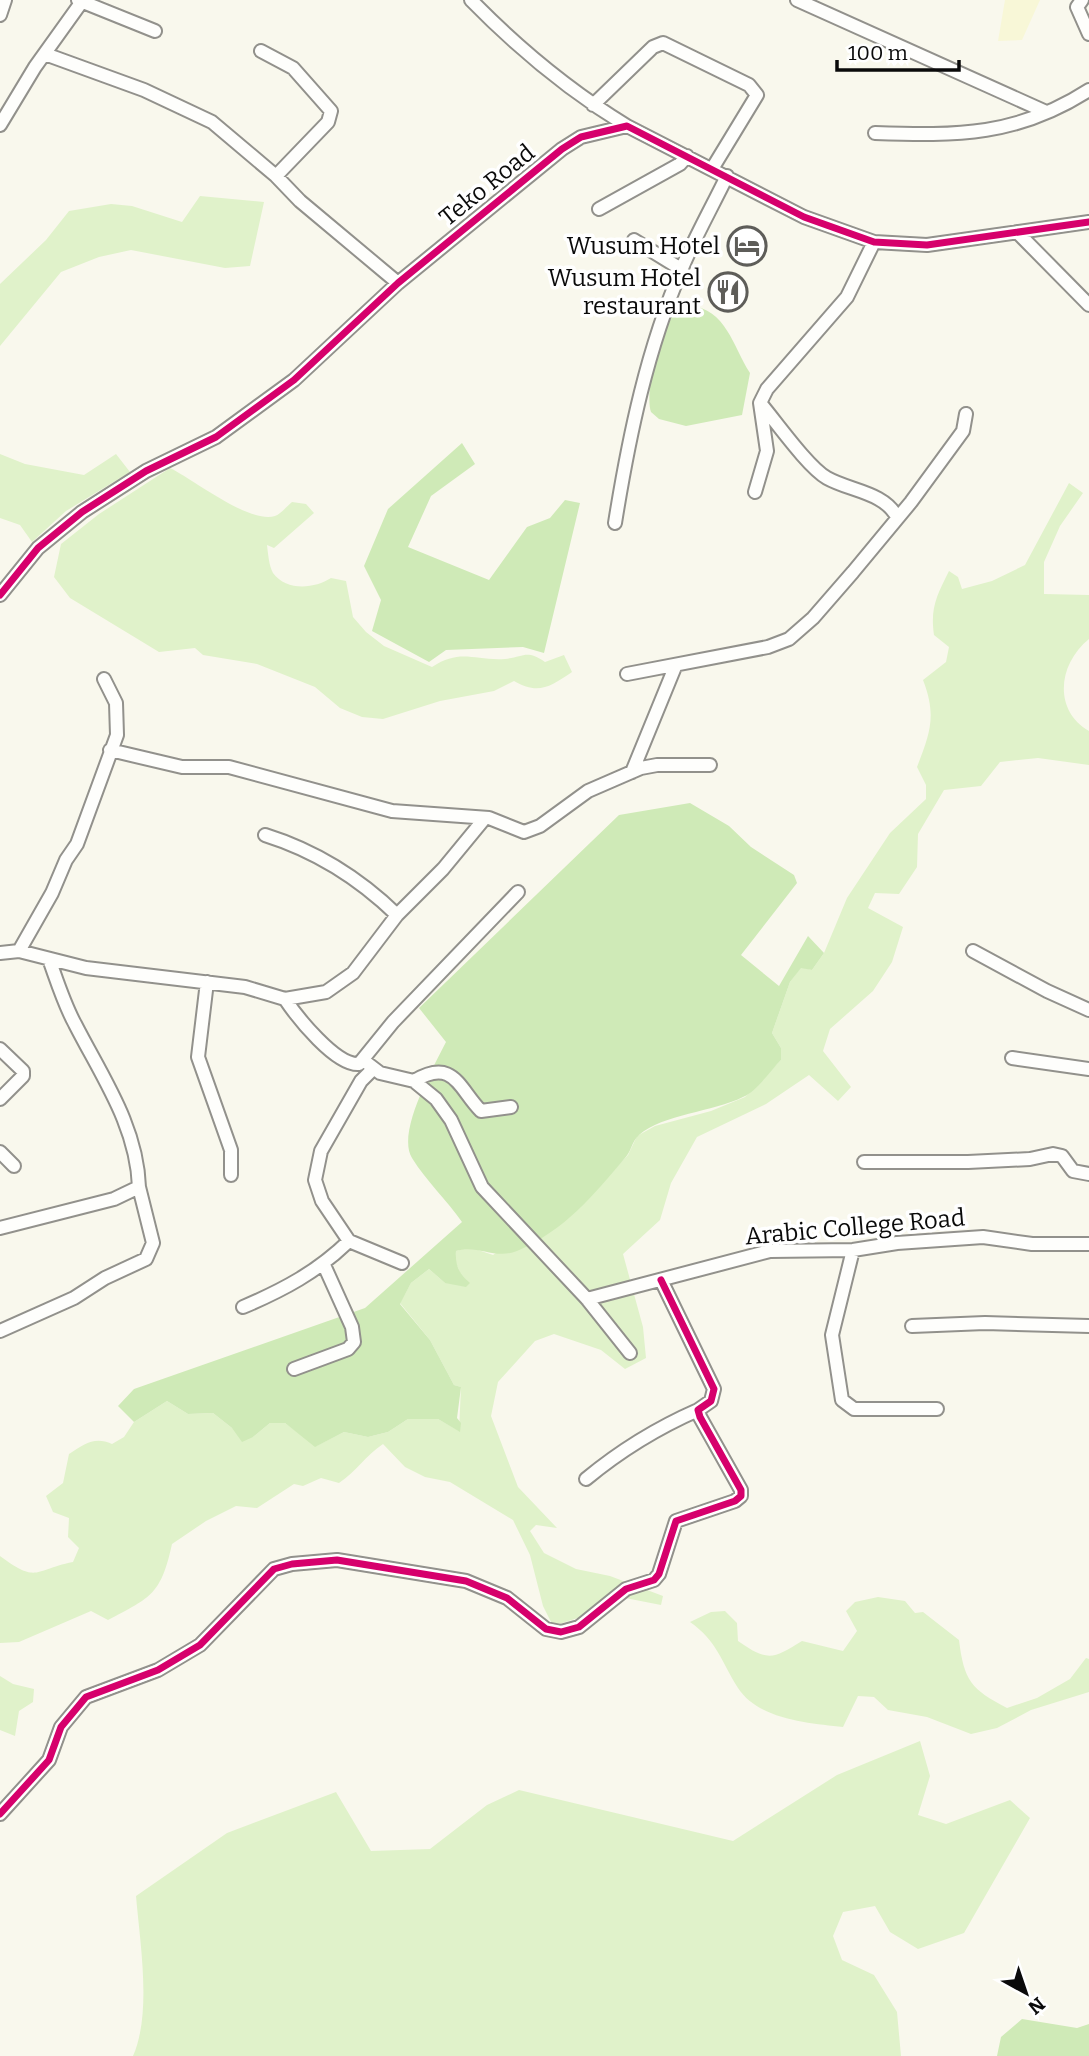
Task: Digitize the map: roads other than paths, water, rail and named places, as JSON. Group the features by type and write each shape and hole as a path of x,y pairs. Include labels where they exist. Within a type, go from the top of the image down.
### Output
{"street":[{"path":"0,15 5,0"},
{"path":"0,125 81,0 155,31"},
{"path":"471,0 526,51 593,105 804,217 874,242 927,245 1089,222"},
{"path":"797,0 1044,111"},
{"path":"1082,0 1077,7 1089,34"},
{"path":"593,105 653,47 663,43 749,85 757,95 712,169"},
{"path":"261,51 293,68 331,111 328,122 276,176"},
{"path":"45,54 144,90 212,122 276,176 300,201 398,283"},
{"path":"875,133 925,135 989,131 1060,106 1089,90"},
{"name":"Teko Road","path":"0,595 38,548 82,512 146,471 216,437 295,380 398,283 562,149 581,137 627,125"},
{"path":"599,209 670,170 687,156"},
{"path":"615,523 643,382 681,268 727,176"},
{"path":"1017,232 1089,305"},
{"path":"634,240 681,268"},
{"path":"755,492 767,451 760,403 775,378 847,297 874,242"},
{"path":"760,403 821,473 878,498 892,508 897,517"},
{"path":"627,674 675,667 777,645 789,639 813,618 897,517 963,431 966,414"},
{"path":"632,772 675,667"},
{"path":"19,951 77,844 117,736 116,703 104,679"},
{"path":"110,750 181,767 229,767 392,811 497,820 516,831 533,830 588,791 632,772 657,765 710,765"},
{"path":"0,953 19,951 86,968 245,987 285,999 326,992 353,973 397,915 443,869 485,818"},
{"path":"265,835 303,849 354,877 397,915"},
{"path":"402,1263 349,1241 317,1192 316,1169 321,1151 393,1022 519,892"},
{"path":"973,951 1089,1010"},
{"path":"0,1331 74,1298 105,1278 146,1259 153,1243 139,1187 138,1158 124,1116 73,1021 49,959"},
{"path":"207,982 198,1057 231,1150 231,1175"},
{"path":"285,999 325,1046 354,1065 368,1064 414,1081 436,1099 451,1120 482,1187 587,1299 630,1353"},
{"path":"0,1049 23,1071 22,1082 0,1099"},
{"path":"1012,1059 1089,1069"},
{"path":"414,1081 425,1075 441,1073 455,1077 481,1111 511,1107"},
{"path":"0,1152 14,1166"},
{"path":"864,1162 968,1162 1030,1159 1053,1154 1062,1156 1073,1171 1089,1174"},
{"path":"0,1228 114,1199 139,1187"},
{"name":"Arabic College Road","path":"587,1299 712,1264 770,1251 853,1250 897,1243 983,1237 1032,1244 1089,1244"},
{"path":"243,1307 283,1290 324,1265 349,1241"},
{"path":"853,1250 832,1335 842,1399 854,1409 937,1409"},
{"path":"294,1369 348,1349 354,1342 352,1327 324,1265"},
{"path":"586,1479 617,1454 711,1401 713,1389 661,1280"},
{"path":"912,1326 985,1323 1089,1326"},
{"path":"0,1814 49,1760 61,1727 86,1697 158,1670 200,1645 274,1569 292,1564 337,1560 415,1571 488,1589 507,1598 546,1629 561,1632 579,1627 626,1589 654,1580 659,1574 676,1521 735,1501 741,1496 741,1490 698,1410"}],"place":[{"name":"Wusum Hotel","path":"747,246"},
{"name":"Wusum Hotel restaurant","path":"728,292"}]}
